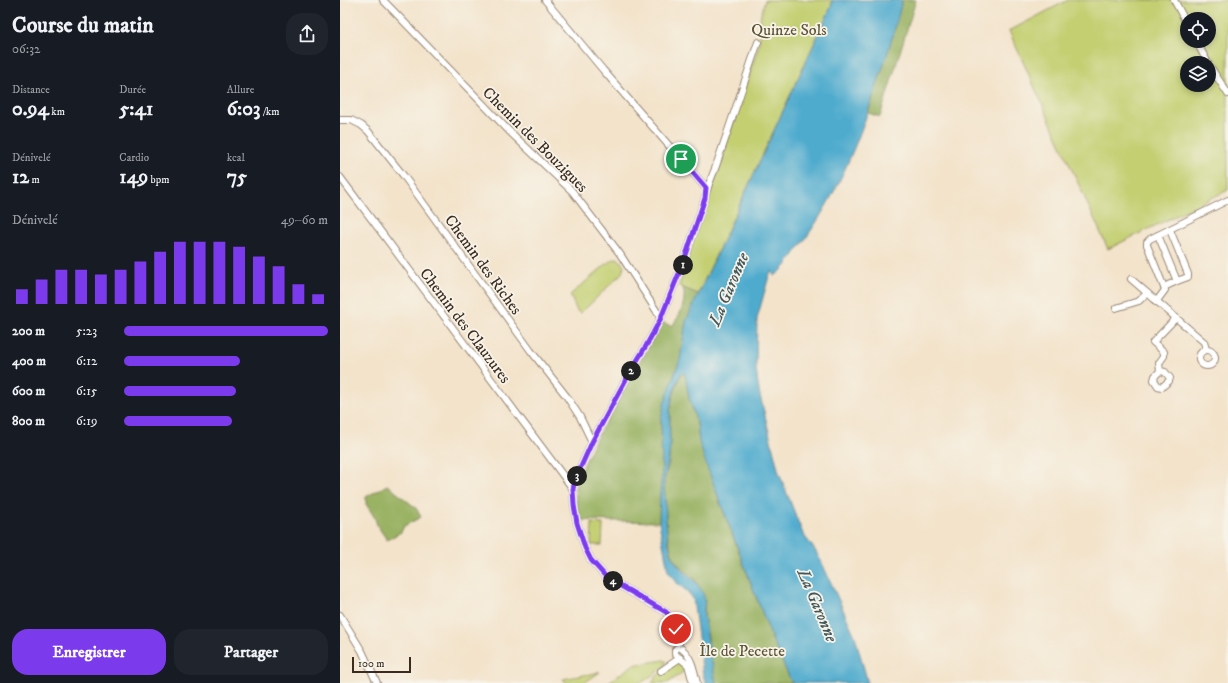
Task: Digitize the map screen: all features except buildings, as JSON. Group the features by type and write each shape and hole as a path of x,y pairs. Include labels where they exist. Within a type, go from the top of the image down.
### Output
{"street":[{"name":"Chemin des Bouzigues","path":"383,0 509,131 572,191 620,254 655,309 660,320"},
{"path":"545,0 603,70 706,188"},
{"path":"1174,0 1180,12"},
{"path":"697,683 691,662 687,654 680,646 674,622 666,612 607,578 591,560 585,548 577,523 573,489 575,480 592,442 660,320 684,261 705,198 706,188 711,181 758,42"},
{"path":"1216,75 1228,94"},
{"name":"Chemin des Riches","path":"340,120 351,120 361,125 368,131 566,397 580,417 592,442"},
{"name":"Chemin des Clauzures","path":"340,177 573,489"},
{"path":"1156,302 1164,293 1164,287 1147,242 1228,200"},
{"path":"1164,287 1188,277 1170,230"},
{"path":"1158,235 1177,281"},
{"path":"1131,279 1204,342 1206,349"},
{"path":"1116,308 1139,301 1147,293"},
{"path":"655,309 660,311 664,309"},
{"path":"1160,372 1159,363 1164,356 1164,352 1153,342 1176,318"},
{"path":"340,615 362,651 377,683"},
{"path":"680,646 675,650 675,654 688,665 693,683"},
{"path":"661,671 680,658"}],"green space":[{"name":"Quinze Sols","path":"765,0 832,0 831,7 698,294 679,286 708,194 720,167 738,106 759,45 759,24"},
{"path":"902,0 916,0 880,117 868,113 889,48"},
{"path":"1068,0 1228,0 1228,190 1108,249 1009,31"},
{"path":"618,258 624,266 622,273 581,313 577,311 570,295 610,261"},
{"path":"683,288 698,294 686,321 680,359 665,401 661,418 662,475 659,522 578,520 575,489 577,480 594,443 633,372 649,347 660,322 672,326 678,318 684,298"},
{"name":"Île de Pecette","path":"681,373 685,374 689,398 697,423 699,442 719,500 774,644 792,683 716,683 704,617 705,600 695,580 676,562 672,554 667,531 664,482 669,462 670,413 672,400"},
{"path":"387,485 416,508 421,517 404,526 401,532 387,540 366,504 366,497"},
{"path":"592,523 603,524 602,545 591,545"},
{"path":"664,660 667,662 663,668 641,683 607,683 633,665"},
{"path":"677,661 687,669 668,683 652,683 655,677"},
{"path":"600,672 584,683 566,683 563,679"}],"water":[{"name":"La Garonne","path":"832,0 902,0 891,41 863,127 845,169 824,210 798,249 778,274 774,276 773,272 771,272 769,276 757,319 756,369 759,391 779,473 803,534 815,550 822,563 855,636 868,683 792,683 774,644 707,467 699,442 697,423 689,398 685,374 681,373 673,394 670,410 670,448 664,483 666,526 669,547 674,559 681,569 696,582 704,596 704,617 716,683 706,683 703,675 693,599 668,571 659,522 662,475 661,418 665,401 680,359 686,321 831,7"}],"route":[{"path":"676,629 674,622 666,612 607,578 591,560 585,548 577,523 573,489 575,480 592,442 660,320 684,261 705,198 706,188 681,159"}]}
